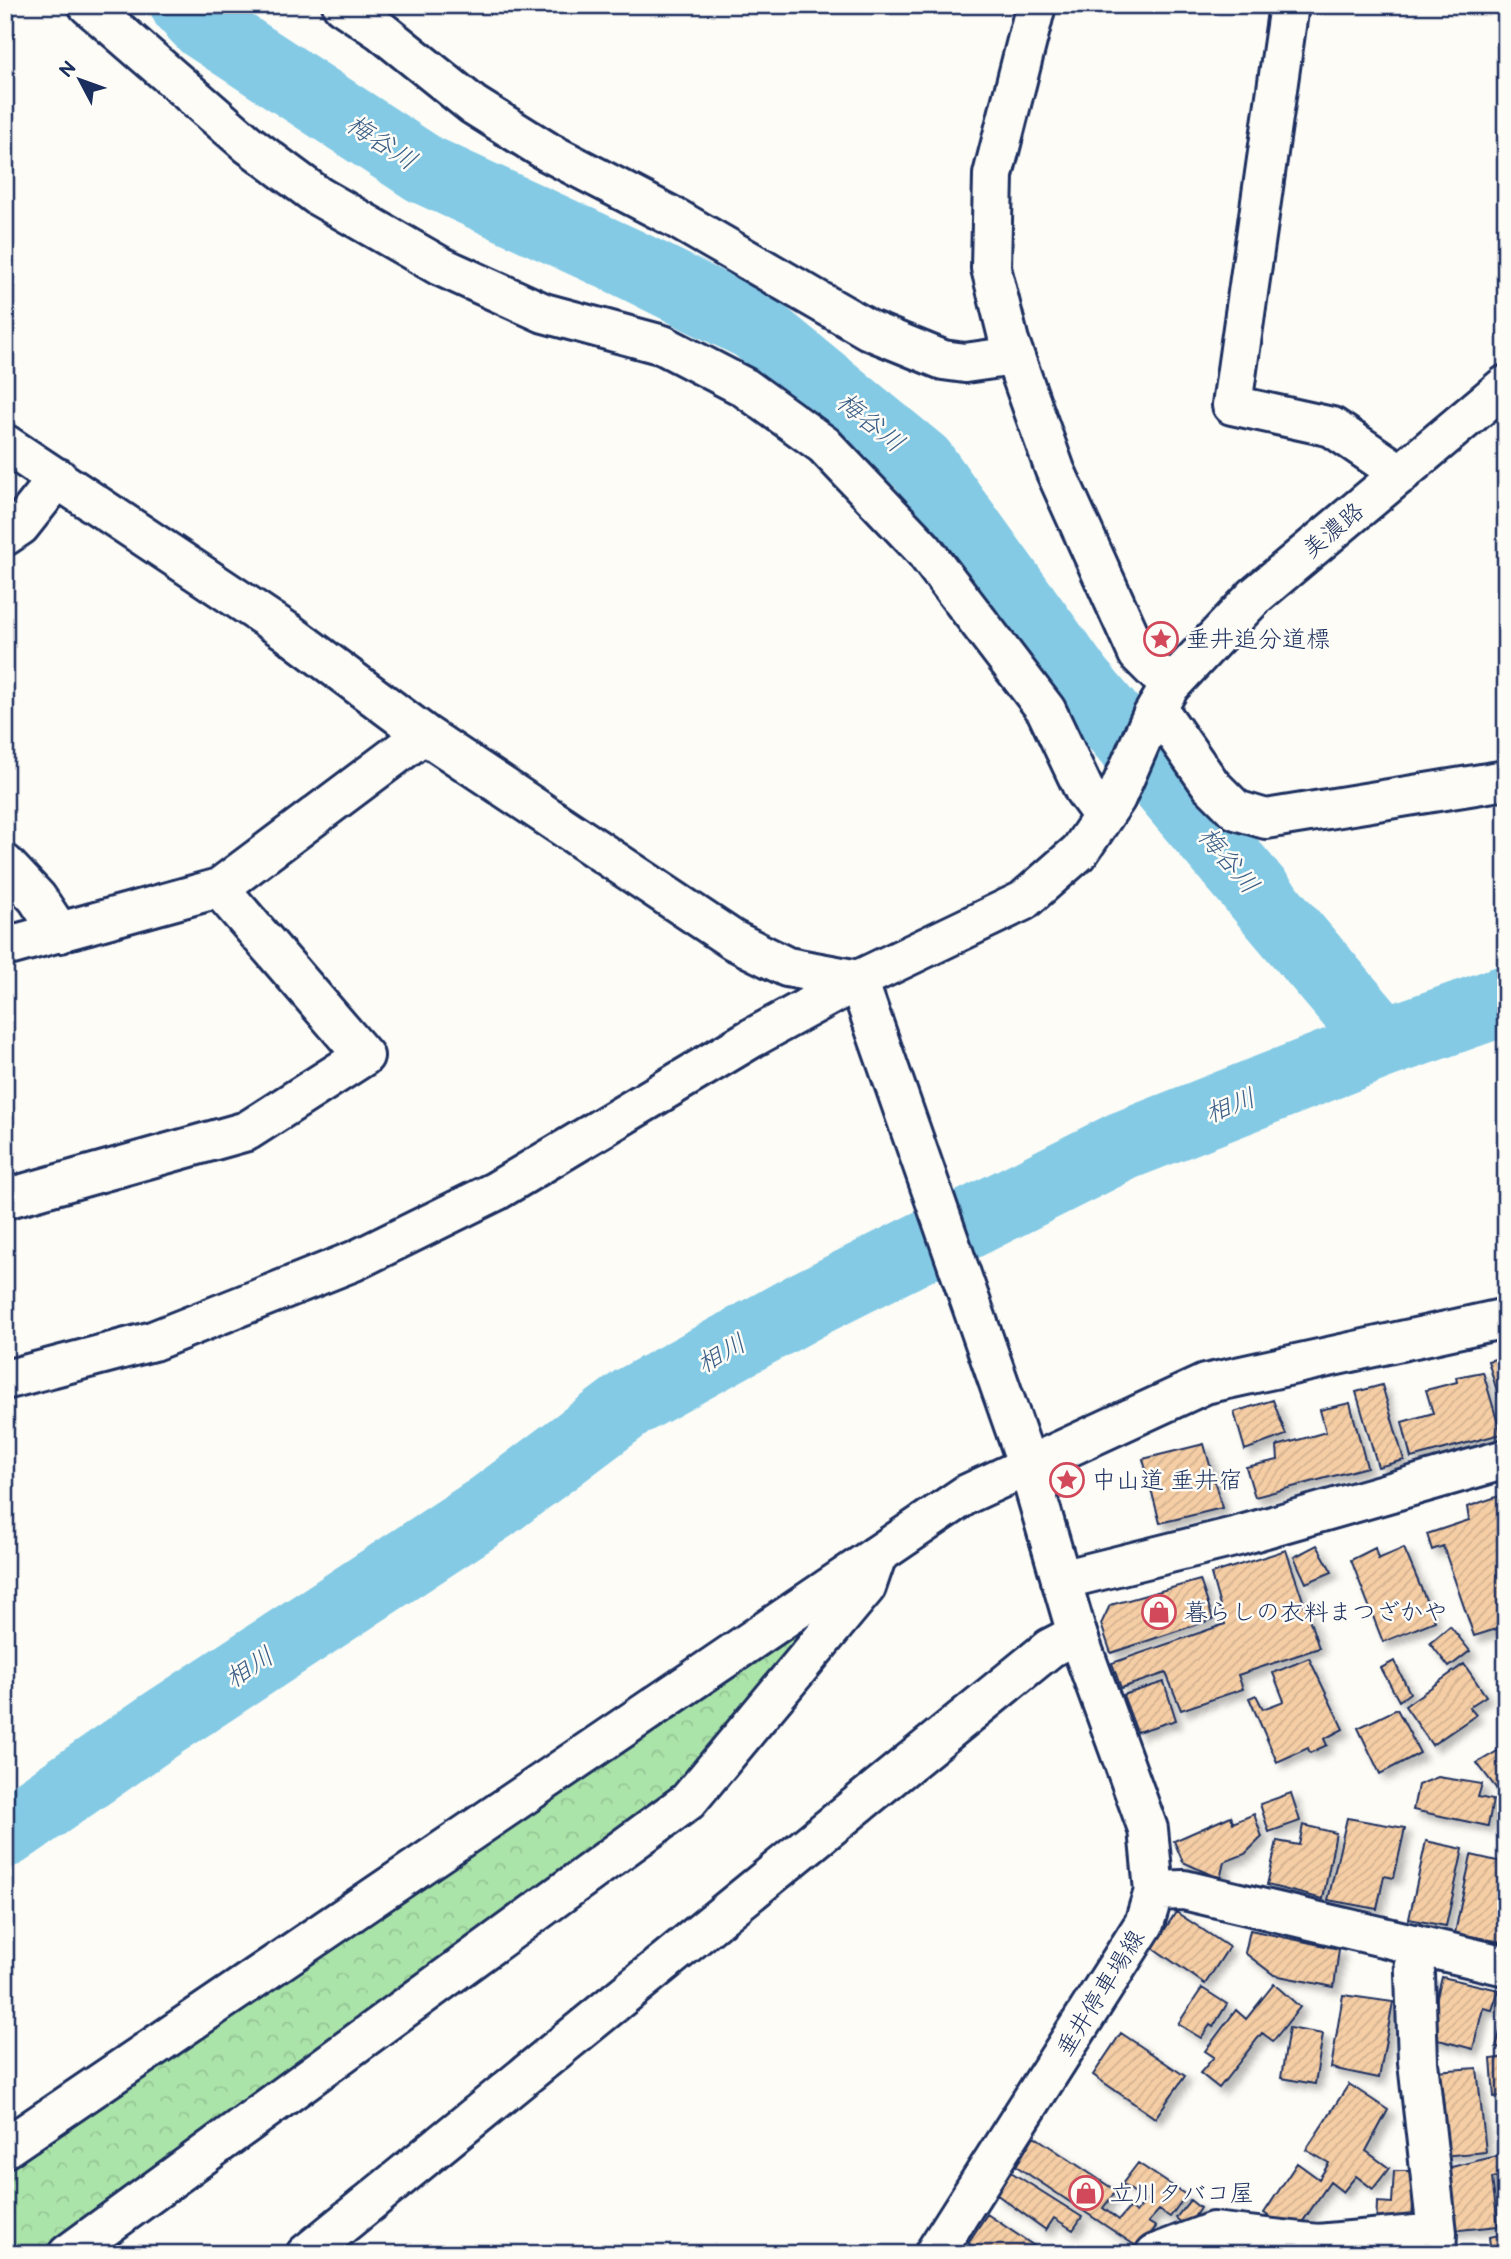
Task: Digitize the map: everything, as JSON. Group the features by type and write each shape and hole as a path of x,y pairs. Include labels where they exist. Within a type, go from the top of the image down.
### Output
{"street":[{"path":"88,5 248,144 318,196 440,266 544,313 663,345 744,387 824,446 923,549 1046,710 1084,790 1109,807"},
{"path":"342,5 381,31 473,105 537,146 677,219 869,330 943,360 965,363 1014,356"},
{"path":"1035,5 993,175 991,268 1014,356 1055,470 1159,704 1211,785 1237,810 1266,819 1506,780"},
{"path":"1289,5 1233,405 1332,427 1401,474"},
{"name":"美濃路","path":"5,1380 153,1341 354,1261 496,1192 752,1038 858,980 1023,901 1080,851 1109,807 1159,704 1255,596 1506,385"},
{"path":"5,444 286,631 424,734 733,940 787,967 858,980 1024,1454 1077,1634 1148,1829 1154,1891 1184,1890 1506,1966"},
{"path":"5,536 20,526 58,478"},
{"path":"5,947 219,888 424,734"},
{"path":"5,864 37,898 60,933"},
{"path":"5,1199 247,1131 364,1056 219,888"},
{"path":"5,2148 1024,1454 1205,1384 1506,1318"},
{"path":"1061,1580 1238,1536 1506,1459"},
{"path":"68,2254 688,1801 866,1587 878,1552"},
{"path":"306,2254 1050,1648 1077,1634"},
{"name":"垂井停車場線","path":"934,2254 1144,1924 1154,1891"},
{"path":"1155,2254 1213,2232 1318,2244 1437,2243 1418,2062 1414,1944"}],"green space":[{"path":"846,1587 677,1803 51,2254 5,2254 5,2158"}],"building":[{"path":"1506,1356 1506,1414 1504,1415 1488,1361"},
{"path":"1483,1372 1501,1434 1411,1458 1402,1422 1433,1413 1426,1390 1457,1382 1456,1377"},
{"path":"1382,1385 1404,1460 1378,1467 1356,1392"},
{"path":"1273,1400 1286,1435 1245,1450 1234,1412"},
{"path":"1350,1403 1367,1467 1255,1497 1246,1467 1278,1460 1277,1446 1326,1432 1320,1410"},
{"path":"1204,1444 1222,1508 1160,1523 1143,1459"},
{"path":"1499,1496 1501,1508 1506,1506 1506,1626 1474,1636 1443,1546 1432,1550 1427,1534 1469,1520 1467,1507"},
{"path":"1317,1545 1332,1572 1306,1583 1294,1557"},
{"path":"1375,1548 1378,1559 1404,1548 1435,1621 1383,1642 1351,1560"},
{"path":"1286,1550 1319,1648 1238,1675 1243,1689 1181,1710 1166,1673 1121,1688 1112,1663 1225,1624 1211,1574"},
{"name":"暮らしの衣料まつざかや","path":"1200,1580 1213,1619 1111,1653 1101,1624 1110,1605"},
{"path":"1450,1626 1470,1651 1449,1667 1430,1643"},
{"path":"1309,1658 1343,1729 1324,1739 1327,1745 1310,1753 1308,1748 1277,1762 1249,1698 1256,1695 1263,1709 1284,1701 1273,1673"},
{"path":"1394,1661 1410,1693 1399,1701 1381,1668"},
{"path":"1464,1664 1486,1696 1469,1707 1476,1715 1432,1745 1405,1706"},
{"path":"1164,1682 1176,1720 1137,1732 1123,1695"},
{"path":"1397,1709 1420,1753 1380,1774 1358,1728"},
{"path":"1506,1746 1506,1801 1477,1763"},
{"path":"1438,1777 1482,1784 1478,1797 1493,1800 1488,1826 1413,1810 1418,1785"},
{"path":"1291,1793 1300,1821 1269,1832 1260,1804"},
{"path":"1254,1814 1262,1837 1245,1854 1224,1862 1220,1879 1183,1862 1174,1841 1231,1816 1233,1823"},
{"path":"1347,1818 1405,1828 1394,1878 1384,1876 1377,1909 1328,1900"},
{"path":"1303,1825 1336,1833 1323,1899 1267,1885 1277,1841 1299,1845"},
{"path":"1426,1841 1463,1849 1446,1926 1409,1919"},
{"path":"1471,1855 1506,1863 1506,1943 1455,1933"},
{"path":"1176,1912 1229,1947 1205,1984 1153,1948"},
{"path":"1250,1930 1339,1949 1334,1987 1274,1975 1245,1953"},
{"path":"1442,1977 1499,1990 1492,2010 1483,2008 1473,2049 1427,2037"},
{"path":"1274,1984 1300,2007 1273,2041 1262,2033 1219,2088 1200,2073 1214,2057 1205,2051 1236,2010 1246,2019"},
{"path":"1202,1988 1227,2004 1213,2027 1210,2025 1201,2038 1178,2024"},
{"path":"1343,1995 1393,2002 1379,2078 1331,2068"},
{"path":"1506,2008 1506,2049 1496,2047"},
{"path":"1289,2028 1323,2034 1315,2084 1281,2078"},
{"path":"1121,2033 1185,2076 1155,2118 1093,2075"},
{"path":"1506,2057 1506,2096 1494,2097 1491,2059"},
{"path":"1477,2068 1486,2152 1441,2156 1434,2071"},
{"path":"1349,2084 1388,2110 1366,2151 1389,2168 1373,2189 1356,2176 1343,2192 1330,2182 1294,2234 1264,2213 1297,2163 1319,2179 1329,2163 1306,2150"},
{"name":"立川タバコ屋","path":"1034,2136 1116,2191 1103,2208 1119,2220 1129,2208 1136,2213 1146,2200 1122,2184 1138,2163 1186,2195 1170,2217 1159,2210 1148,2222 1156,2227 1139,2248 1016,2166"},
{"path":"1501,2155 1503,2176 1492,2178 1498,2226 1450,2231 1443,2169"},
{"path":"1394,2171 1414,2171 1412,2228 1376,2228 1377,2202 1392,2203"},
{"path":"1011,2172 1082,2217 1073,2230 1054,2218 1046,2230 996,2194"},
{"path":"1190,2200 1200,2208 1187,2228 1176,2218"},
{"path":"987,2214 1046,2254 984,2254 968,2243"},
{"path":"1506,2234 1506,2254 1491,2254 1489,2237"}],"waterway":[{"name":"梅谷川","path":"185,5 205,26 424,169 628,263 754,326 921,463 1078,681 1384,1043"},
{"name":"相川","path":"5,1833 159,1726 492,1507 633,1401 809,1304 1123,1146 1384,1043 1506,1000"}],"place":[{"name":"垂井追分道標","path":"1161,639"},
{"name":"中山道 垂井宿","path":"1067,1480"},
{"name":"暮らしの衣料まつざかや","path":"1159,1612"},
{"name":"立川タバコ屋","path":"1086,2193"}]}
